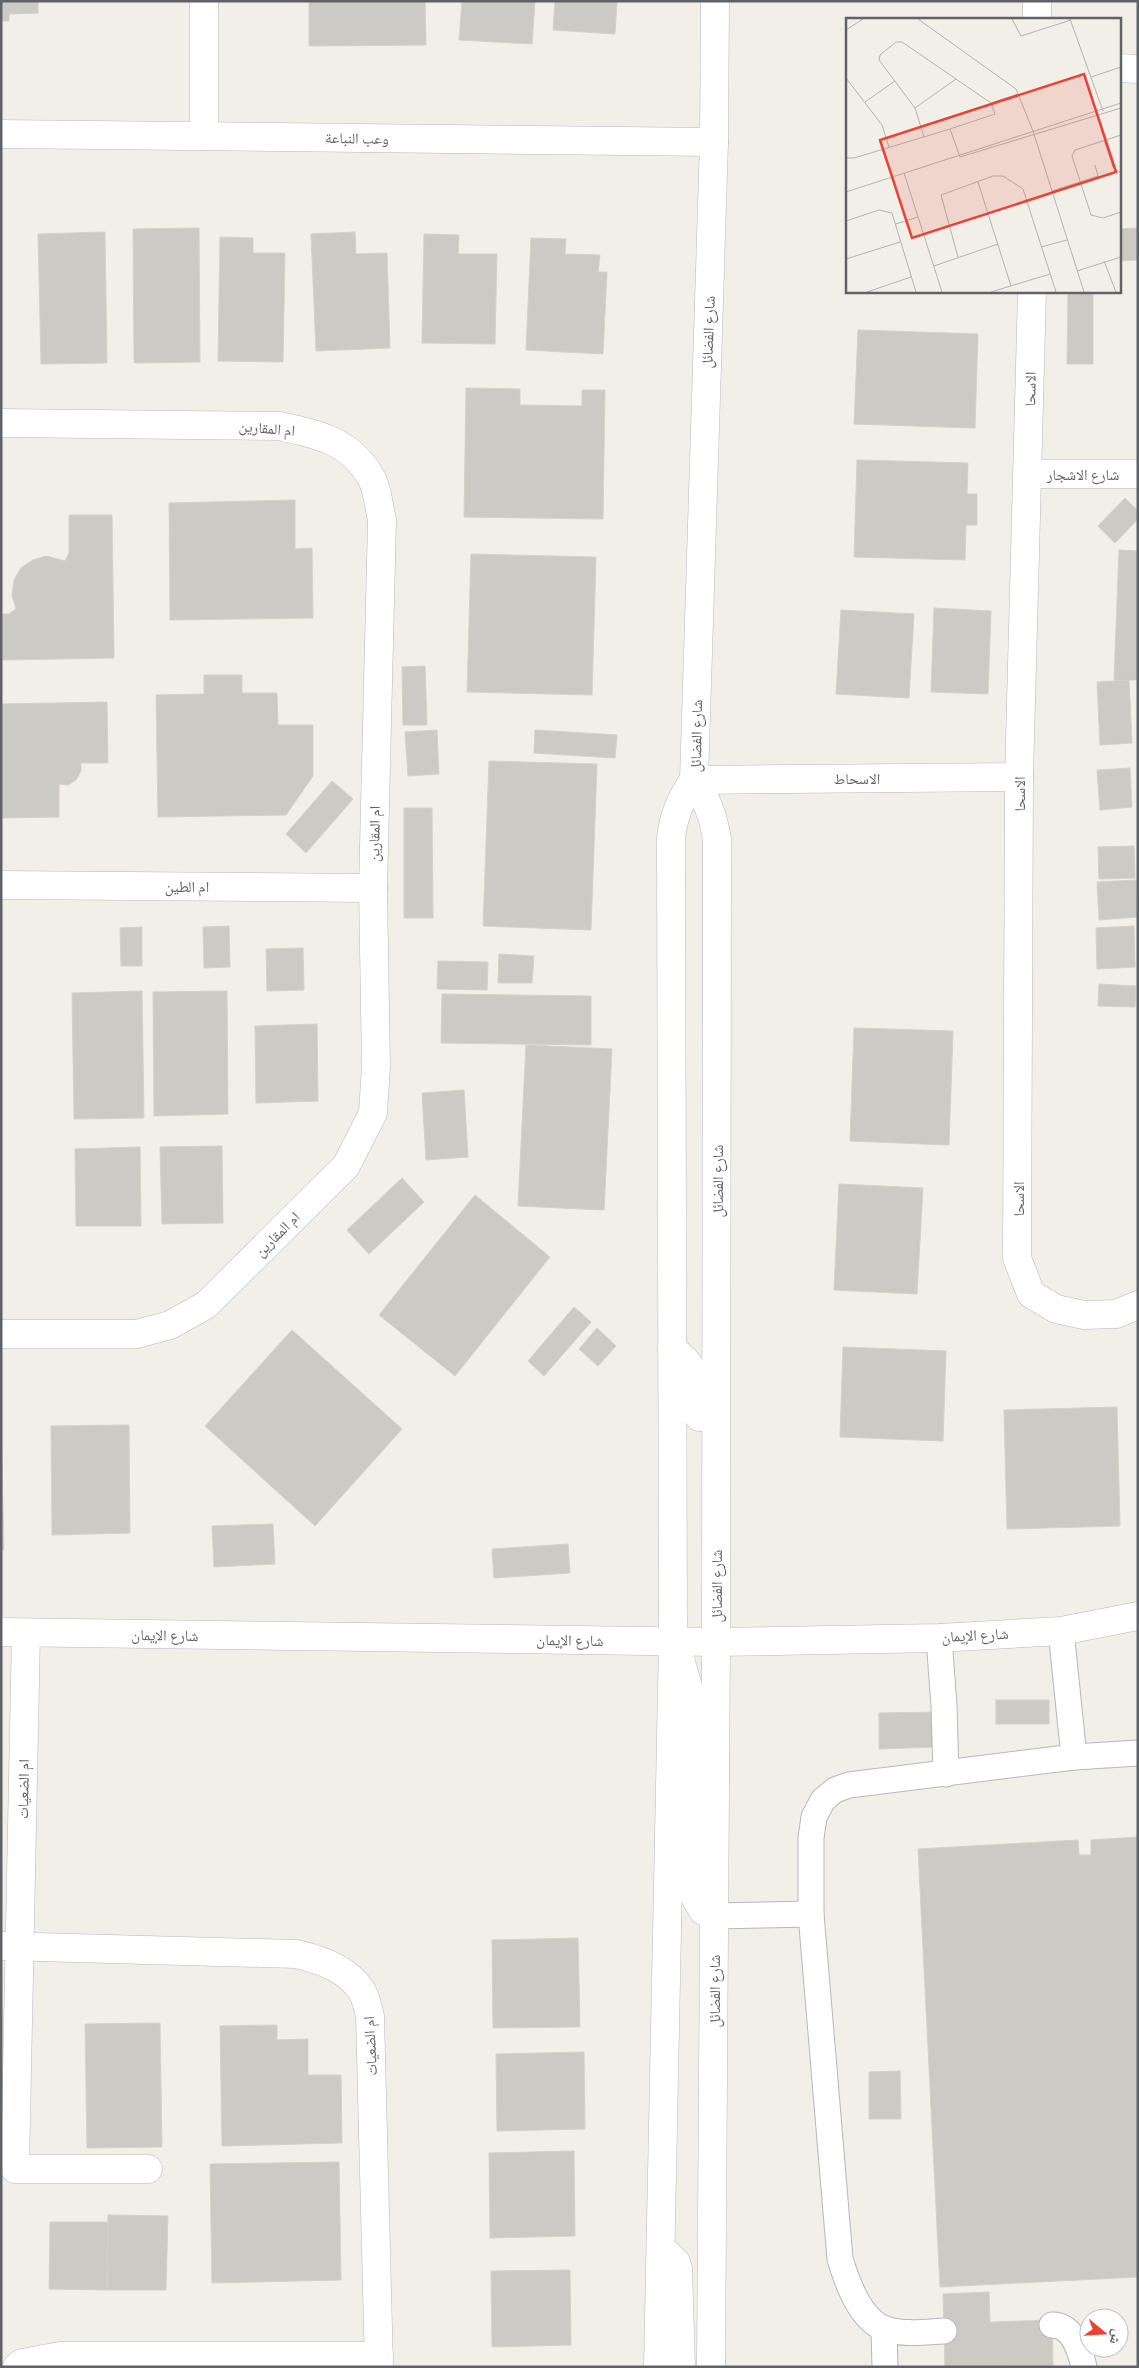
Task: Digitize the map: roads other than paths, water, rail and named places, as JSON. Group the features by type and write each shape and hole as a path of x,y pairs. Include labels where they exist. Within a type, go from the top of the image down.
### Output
{"street":[{"path":"204,1 204,136"},
{"name":"شارع الفضائل","path":"711,2367 716,1642 717,838 714,818 706,798 694,780 714,142 715,1"},
{"path":"1037,1 1037,18"},
{"path":"1122,68 1138,69"},
{"name":"وعب النباعة","path":"1,134 714,142"},
{"name":"الاسحا","path":"1032,292 1029,474 1019,777 1017,1258 1031,1294 1056,1309 1084,1315 1116,1314 1138,1305"},
{"name":"ام المقارين","path":"1,423 279,426 320,434 355,455 373,481 382,520 373,888 376,1066 372,1113 346,1166 206,1304 170,1324 137,1334 1,1334"},
{"name":"شارع الاشجار","path":"1029,474 1138,474"},
{"name":"الاسحاط","path":"694,780 1019,777"},
{"path":"658,2367 672,1642 671,838 674,817 682,796 694,780"},
{"name":"ام الطين","path":"1,885 373,888"},
{"path":"672,1349 684,1358 693,1370 698,1383 698,1577 707,1621 716,1642"},
{"name":"شارع الإيمان","path":"14,1633 716,1642 939,1638 1062,1631 1138,1616"},
{"name":"ام الضعيات","path":"14,1633 10,1946 296,1954 321,1960 342,1972 361,1990 370,2016 379,2362"},
{"path":"672,1642 686,1676 691,1697 691,1890 703,1911 714,1916"},
{"path":"10,1946 8,2169 148,2169"},
{"path":"660,2249 672,2258 678,2269 681,2367"},
{"path":"17,2367 22,2363 60,2356 379,2362"}],"lane":[{"path":"1062,1631 1074,1757"},
{"path":"939,1638 946,1774"},
{"path":"944,2331 901,2333 884,2329 868,2316 856,2301 847,2283 840,2259 811,1914 811,1838 814,1817 823,1800 835,1790 849,1785 1074,1757 1138,1753"},
{"path":"714,1916 811,1914"},
{"path":"1052,2325 1058,2325 1073,2336 1081,2352 1084,2367"},
{"path":"884,2329 885,2367"}]}
